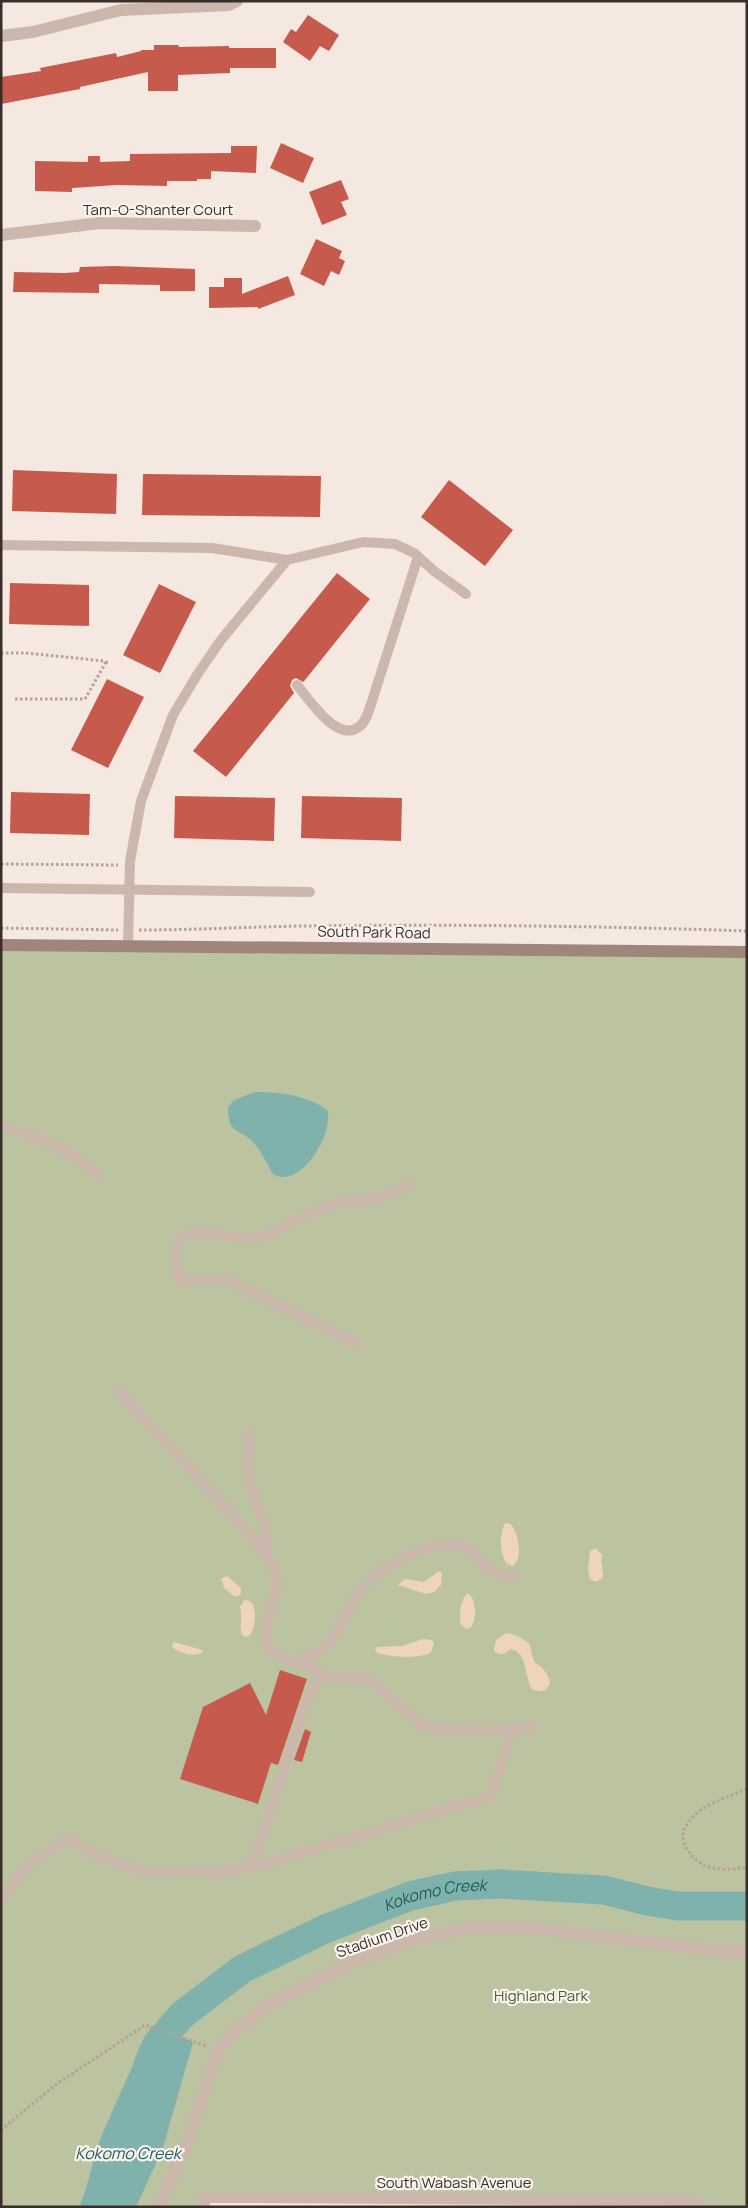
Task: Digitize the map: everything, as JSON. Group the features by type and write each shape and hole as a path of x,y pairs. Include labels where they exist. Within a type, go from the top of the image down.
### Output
{"street":[{"path":"1,36 33,32 121,10 229,5 237,1"},
{"name":"Tam-O-Shanter Court","path":"1,235 100,223 255,226"},
{"name":"South Park Road","path":"1,945 747,952"},
{"name":"Stadium Drive","path":"159,2207 187,2144 219,2049 233,2033 266,2006 345,1966 411,1941 466,1928 521,1927 730,1952 747,1952"},
{"name":"South Wabash Avenue","path":"204,2202 686,2200 695,2202 701,2207"}],"lane":[{"path":"1,545 212,548 287,560 363,542 395,544 418,557 466,594"},
{"path":"297,686 336,728 352,730 360,726 370,704 418,557"},
{"path":"128,946 130,865 141,801 173,715 221,640 287,560"},
{"path":"1,888 310,892"},
{"path":"1,1126 62,1147 98,1174"},
{"path":"356,1343 225,1280 183,1280 179,1277 176,1269 177,1244 183,1237 191,1234 216,1234 241,1239 268,1236 295,1220 339,1203 380,1198 410,1184"},
{"path":"118,1391 214,1493 267,1557 278,1576 278,1590 267,1622 266,1641 270,1650 281,1657 315,1669 325,1678"},
{"path":"249,1434 247,1471 265,1527 267,1557"},
{"path":"293,1661 311,1657 329,1644 362,1590 376,1576 428,1547 455,1543 477,1556 488,1568 499,1574 515,1577"},
{"path":"249,1866 258,1846 306,1704 318,1679 335,1676 370,1680 424,1728 470,1731 514,1730 533,1727"},
{"path":"1,1900 28,1865 67,1838 98,1856 141,1872 225,1872 491,1796 514,1730"}],"path":[{"path":"1,653 26,653 107,662 85,699 16,699"},
{"path":"1,864 130,865"},
{"path":"1,928 223,930 301,926 593,926 747,931"},
{"path":"747,1790 702,1808 686,1825 682,1839 689,1853 705,1866 732,1870 747,1868"},
{"path":"1,2130 54,2086 145,2025 193,2042"}],"green space":[{"name":"Highland Park","path":"1,942 747,951 747,2207 701,2207 695,2202 204,2197 204,2207 1,2207"}],"sand":[{"path":"505,1523 511,1524 519,1545 518,1557 513,1566 507,1564 502,1555 501,1538"},
{"path":"596,1548 602,1555 603,1574 602,1579 595,1582 590,1579 588,1569 590,1551"},
{"path":"439,1571 442,1573 441,1585 434,1592 426,1594 398,1585 405,1579 424,1582"},
{"path":"227,1576 241,1588 241,1593 238,1596 234,1596 224,1588 221,1579"},
{"path":"467,1593 472,1597 475,1613 472,1625 466,1629 461,1625 460,1612 461,1604"},
{"path":"244,1600 250,1601 255,1613 255,1622 251,1634 247,1637 242,1635 241,1628 240,1607"},
{"path":"506,1633 516,1635 529,1643 534,1662 548,1676 550,1683 545,1690 537,1691 532,1689 523,1660 516,1651 511,1649 504,1654 499,1654 494,1651 496,1640"},
{"path":"423,1639 432,1640 434,1643 431,1652 420,1656 386,1655 375,1651 377,1647 402,1646"},
{"path":"174,1642 202,1650 203,1652 196,1655 184,1653 173,1648"}],"water":[{"path":"255,1092 292,1095 311,1101 327,1110 326,1132 321,1144 304,1167 294,1174 283,1177 273,1174 254,1143 232,1127 228,1116 228,1107 234,1100"},
{"name":"Kokomo Creek","path":"151,2027 168,2031 193,2042 163,2148 136,2207 79,2207 100,2140"}],"building":[{"path":"308,15 339,35 329,51 320,46 310,61 283,42 291,29 296,32"},
{"path":"154,45 276,48 276,68 230,68 230,73 178,75 178,91 148,91 148,72 80,87 80,89 1,104 1,77 41,71 40,68 116,53 117,57 141,50 154,50"},
{"path":"281,143 314,158 303,183 270,168"},
{"path":"231,146 257,146 256,173 211,171 211,179 167,181 167,186 117,185 72,188 72,192 35,191 35,161 88,162 88,156 100,156 100,162 130,161 130,154 231,153"},
{"path":"341,180 349,199 341,202 347,215 322,225 309,192"},
{"path":"316,239 342,251 339,258 345,261 339,275 331,271 324,286 300,274"},
{"path":"114,266 195,269 195,291 160,291 160,285 99,284 99,293 13,292 14,272 65,273 79,272 80,267"},
{"path":"288,276 295,295 258,309 258,307 209,308 209,287 224,287 224,278 242,278 242,294"},
{"path":"13,470 117,474 116,514 12,511"},
{"path":"143,474 321,476 320,517 142,515"},
{"path":"449,480 513,530 485,566 421,517"},
{"path":"337,573 370,599 305,680 303,682 296,678 292,680 290,686 294,693 226,777 193,751"},
{"path":"10,583 89,585 89,626 9,624"},
{"path":"159,584 196,602 160,673 123,655"},
{"path":"107,679 144,697 108,768 71,750"},
{"path":"11,792 90,794 89,835 10,833"},
{"path":"175,796 275,798 274,841 174,838"},
{"path":"302,796 402,798 401,841 301,838"},
{"path":"280,1670 307,1679 278,1765 271,1763 258,1804 180,1779 203,1707 250,1683 266,1715"},
{"path":"305,1729 311,1732 302,1762 294,1760"}],"waterway":[{"name":"Kokomo Creek","path":"148,2064 157,2044 182,2015 242,1969 325,1929 410,1896 455,1886 500,1884 604,1890 647,1901 678,1906 747,1906"}]}
